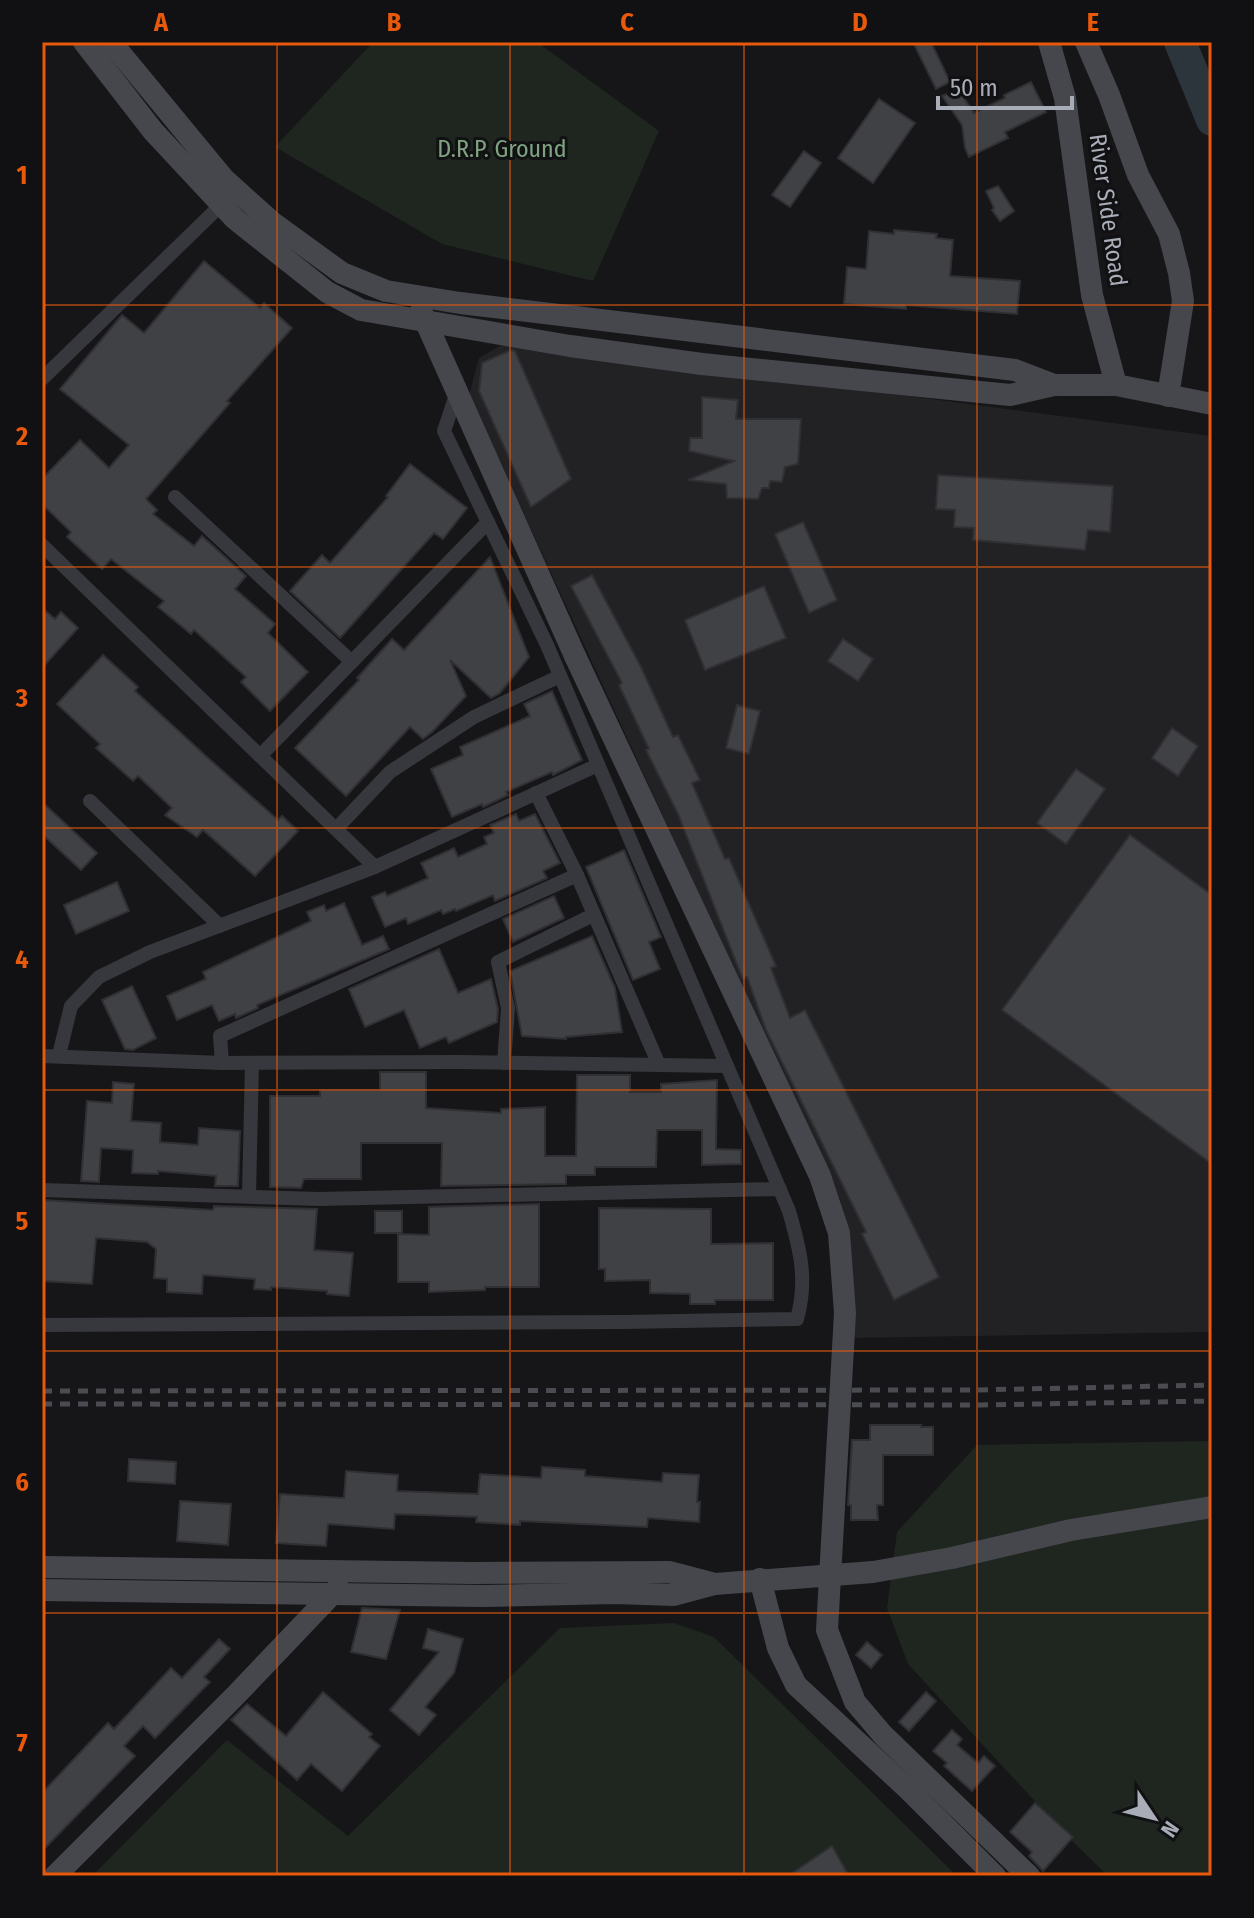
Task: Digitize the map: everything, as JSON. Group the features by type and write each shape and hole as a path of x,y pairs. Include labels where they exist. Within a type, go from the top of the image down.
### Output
{"main road":[{"path":"84,42 153,131 235,219 327,292 361,310 570,346 749,369 1010,395 1054,385 1116,385 1212,404"},
{"path":"111,42 224,179 273,223 342,273 386,291 460,303 1015,370 1054,385"},
{"name":"River Side Road","path":"1049,42 1065,98 1092,295 1116,385"},
{"name":"River Side Road","path":"1086,42 1138,175 1169,234 1179,273 1183,301 1168,396"},
{"path":"414,295 575,656 820,1176 839,1233 845,1313 827,1630 855,1702 883,1735 1029,1876"},
{"path":"42,1590 484,1596 674,1595 715,1584 873,1572 952,1558 1071,1530 1212,1507"},
{"path":"42,1567 472,1573 669,1572 715,1584"},
{"path":"55,1876 335,1593 348,1570"},
{"path":"760,1579 778,1648 796,1685 909,1790 995,1876"}],"street":[{"path":"42,379 221,205"},
{"path":"42,1325 797,1319 803,1296 802,1258 780,1189 560,676 444,431 457,392"},
{"path":"175,497 352,662"},
{"path":"260,756 488,522"},
{"path":"42,545 375,867"},
{"path":"336,829 390,772 474,717 560,676"},
{"path":"59,1055 71,1006 99,977 150,952 375,867 598,765"},
{"path":"536,793 577,875 659,1065"},
{"path":"90,801 220,926"},
{"path":"222,1063 220,1036 577,875"},
{"path":"504,1063 508,1008 498,962 593,915"},
{"path":"42,1056 222,1063 727,1066"},
{"path":"249,1195 252,1063"},
{"path":"42,1190 319,1199 780,1189"}],"shaded area":[{"path":"505,343 1212,436 1212,1332 848,1338 852,1276 840,1200 469,395 479,358"}],"green space":[{"name":"D.R.P. Ground","path":"373,42 537,42 659,131 593,281 442,244 275,147"},
{"path":"1212,1441 1212,1876 1108,1876 908,1664 887,1608 897,1532 977,1445"},
{"path":"674,1623 714,1637 957,1876 92,1876 227,1740 348,1836 560,1628"}],"building":[{"path":"913,42 931,42 950,82 936,89"},
{"path":"1031,82 1046,112 1005,132 1008,138 969,157 962,125 942,96 958,89 974,113"},
{"path":"879,99 915,123 873,183 838,158"},
{"path":"804,151 821,163 790,207 772,195"},
{"path":"998,186 1014,211 1000,221 992,210 994,208 986,191"},
{"path":"894,230 937,234 936,238 953,240 950,276 1020,281 1017,314 906,305 906,309 844,304 847,267 866,269 869,231 894,234"},
{"path":"204,261 260,308 264,303 292,328 146,499 157,510 153,514 194,546 202,536 246,576 235,589 275,624 268,633 308,672 270,711 241,682 246,677 194,630 191,634 158,607 164,601 111,559 102,569 67,537 71,532 42,504 42,479 80,440 109,468 129,445 60,389 122,315 144,333"},
{"path":"515,351 571,479 531,507 479,391 482,363"},
{"path":"702,397 738,400 736,419 801,419 798,464 785,467 782,482 770,481 769,488 762,488 758,499 727,498 726,484 688,480 734,461 689,451 690,438 702,438"},
{"path":"410,464 467,508 443,539 434,533 340,638 290,591 322,555 330,563 388,497"},
{"path":"938,475 1113,486 1110,532 1088,530 1085,550 973,540 974,528 954,527 955,510 936,509"},
{"path":"803,522 837,600 809,613 775,534"},
{"path":"490,557 529,657 500,693 491,698 450,660 466,696 423,739 410,727 346,796 295,748 359,680 357,678 392,639 404,650"},
{"path":"592,575 641,667 673,737 678,735 700,780 692,783 776,966 771,968 790,1018 805,1010 939,1277 894,1300 862,1234 866,1232 766,1030 747,977 742,977 678,814 646,750 649,749 619,685 622,683 571,586"},
{"path":"764,586 786,638 705,670 685,620"},
{"path":"42,608 55,619 61,612 78,628 42,668"},
{"path":"843,639 873,659 858,681 828,661"},
{"path":"103,655 138,687 135,691 207,757 278,820 282,816 298,831 255,876 203,830 197,837 165,815 172,808 138,776 133,781 96,748 100,744 57,704"},
{"path":"552,691 582,760 553,775 552,772 506,792 508,795 483,807 482,804 452,817 431,769 463,755 460,747 530,716 524,704"},
{"path":"737,705 760,711 749,754 726,748"},
{"path":"1172,728 1198,746 1178,776 1152,758"},
{"path":"1076,769 1105,789 1066,844 1037,823"},
{"path":"42,802 97,853 81,870 42,834"},
{"path":"516,814 519,821 535,814 560,863 543,871 547,878 495,901 493,895 456,911 443,914 441,910 408,924 406,918 385,927 372,897 385,892 387,896 428,878 421,863 454,848 458,857 487,844 484,837 494,833 490,825"},
{"path":"1130,835 1212,895 1212,1164 1002,1010"},
{"path":"624,850 661,937 649,942 660,969 633,980 586,867"},
{"path":"117,882 129,911 76,934 64,905"},
{"path":"554,896 564,918 513,942 503,919"},
{"path":"344,903 362,945 383,936 389,949 257,1005 258,1008 236,1018 235,1014 219,1021 212,1005 177,1020 167,996 206,979 203,972 311,921 307,912 324,905 326,911"},
{"path":"592,936 615,988 622,1032 566,1039 522,1036 510,971"},
{"path":"439,949 458,993 491,979 498,1009 497,1022 449,1043 446,1037 420,1048 404,1010 365,1027 349,989"},
{"path":"132,986 156,1038 133,1050 125,1049 102,1000"},
{"path":"380,1072 426,1072 426,1108 501,1113 501,1109 545,1107 545,1156 576,1156 577,1075 630,1075 630,1092 661,1092 661,1084 717,1080 716,1149 741,1150 741,1164 702,1165 702,1130 657,1130 656,1167 595,1167 595,1175 566,1175 566,1184 441,1186 442,1143 361,1143 361,1179 304,1179 301,1188 270,1187 270,1096 320,1096 320,1090 380,1090"},
{"path":"113,1082 134,1084 131,1121 161,1123 160,1142 198,1145 199,1128 240,1131 238,1186 215,1186 216,1176 158,1171 158,1174 132,1173 133,1150 101,1148 99,1182 81,1181 87,1101 112,1103"},
{"path":"42,1200 213,1210 214,1206 317,1209 314,1250 353,1253 349,1296 327,1294 327,1291 271,1287 271,1290 254,1289 255,1279 203,1275 202,1294 167,1292 167,1279 154,1278 156,1249 147,1242 96,1238 92,1284 42,1281"},
{"path":"539,1204 539,1287 485,1287 485,1290 429,1292 429,1282 398,1282 398,1234 429,1235 429,1207"},
{"path":"599,1208 711,1209 711,1244 773,1243 773,1300 715,1300 715,1304 690,1304 690,1294 650,1293 650,1280 605,1281 605,1269 599,1269"},
{"path":"375,1211 402,1211 402,1233 375,1233"},
{"path":"870,1425 933,1427 933,1455 883,1455 883,1505 877,1505 878,1520 851,1520 851,1505 848,1505 852,1440 870,1440"},
{"path":"129,1459 176,1462 175,1484 128,1481"},
{"path":"542,1467 585,1470 585,1476 662,1482 663,1473 699,1475 699,1522 648,1518 647,1527 520,1521 520,1525 476,1522 477,1517 395,1514 394,1529 328,1524 326,1546 276,1543 280,1494 344,1498 346,1471 398,1475 397,1491 478,1494 480,1474 541,1478"},
{"path":"180,1501 231,1504 228,1545 177,1541"},
{"path":"362,1608 400,1610 386,1659 351,1652"},
{"path":"428,1629 463,1639 454,1673 425,1707 436,1715 419,1735 390,1710 439,1652 423,1648"},
{"path":"219,1639 230,1649 204,1677 210,1682 155,1738 143,1726 124,1746 135,1756 42,1851 42,1793 108,1723 114,1729 171,1668 182,1678"},
{"path":"867,1642 882,1655 871,1668 856,1655"},
{"path":"323,1692 372,1734 369,1737 380,1746 342,1791 311,1764 297,1780 231,1720 247,1704 286,1736"},
{"path":"926,1692 936,1701 909,1731 899,1722"},
{"path":"952,1730 962,1739 957,1745 978,1763 984,1756 995,1766 972,1791 944,1766 947,1763 933,1751"},
{"path":"1035,1803 1073,1837 1043,1871 1029,1856 1032,1852 1010,1832"},
{"path":"832,1846 849,1876 788,1876"}],"waterway":[{"path":"1180,42 1212,120"}],"railway":[{"path":"42,1391 976,1390 1212,1385"},
{"path":"42,1404 980,1405 1212,1401"}]}
